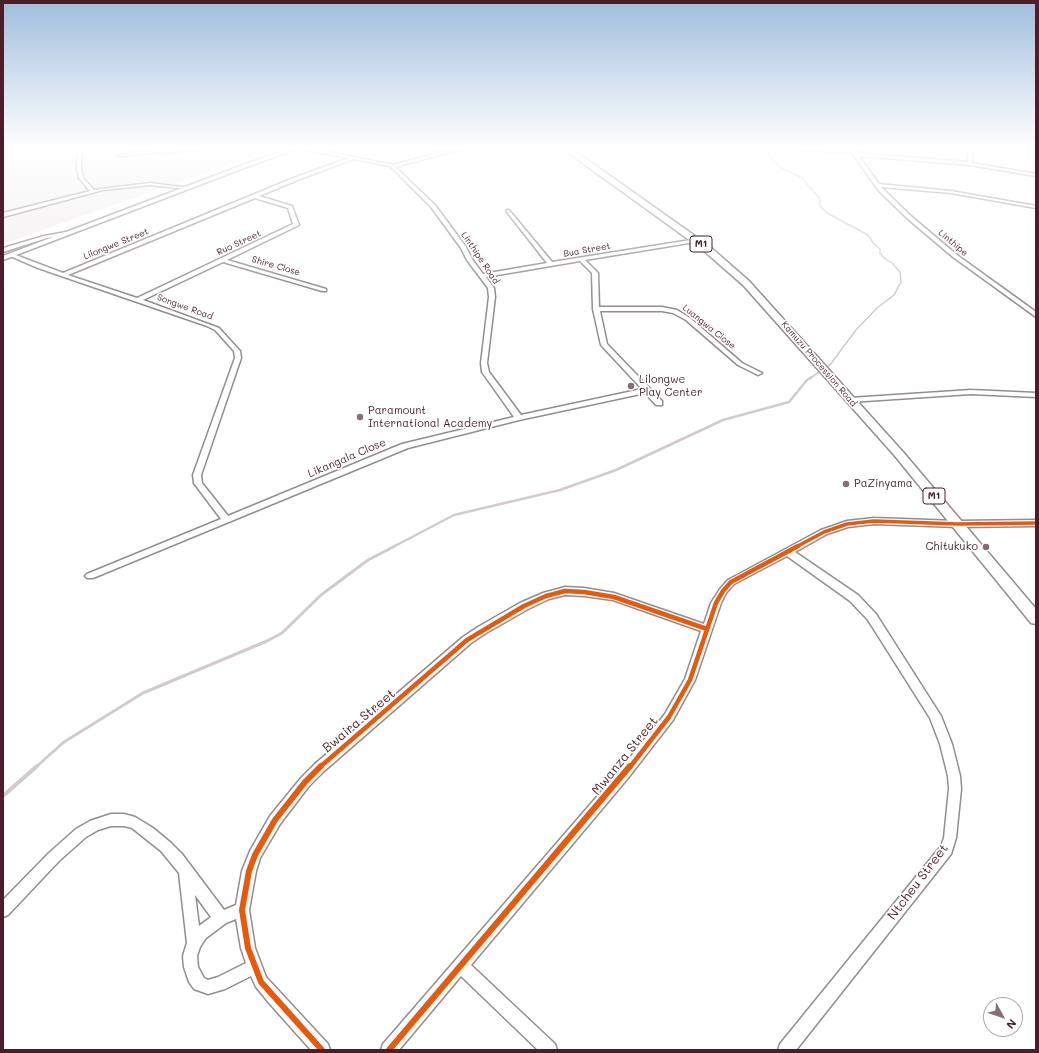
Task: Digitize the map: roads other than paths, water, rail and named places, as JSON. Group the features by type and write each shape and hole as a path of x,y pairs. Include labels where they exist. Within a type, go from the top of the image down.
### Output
{"highway":[{"name":"Kamuzu Procession Road","path":"636,197 720,259 746,283 899,454 1036,619"}],"main road":[{"path":"3,258 163,197"}],"street":[{"path":"3,215 70,197"},
{"name":"Lilongwe Street","path":"63,275 251,197"},
{"name":"Ruo Street","path":"138,300 296,225 290,207 287,204 259,197"},
{"name":"Linthipe Road","path":"424,197 433,206 464,248 469,259 491,288 492,292 484,363 486,372 520,418"},
{"name":"Linthipe","path":"889,197 910,218 955,256 1036,315"},
{"path":"980,197 1036,207"},
{"path":"509,211 551,265"},
{"path":"3,250 46,237 66,234"},
{"name":"Bua Street","path":"482,276 695,240"},
{"name":"Songwe Road","path":"11,254 22,260 63,275 138,300 217,329 238,354 237,362 197,475 198,483 226,519"},
{"name":"Shire Close","path":"222,260 324,290"},
{"path":"582,260 595,273 596,309 604,345 659,403"},
{"name":"Luangwa Close","path":"596,309 662,308 675,311 688,319 740,364 758,373"},
{"name":"Likangala Close","path":"90,576 405,446 520,418 647,390"},
{"path":"850,400 971,392 1036,395"},
{"name":"Mwanza Street","path":"389,1050 624,774 669,717 687,687 718,600 726,586 737,578 787,551 832,528 847,524 874,521 958,524 1036,523"},
{"name":"Ntcheu Street","path":"786,1050 946,850 950,838 955,789 954,776 946,744 935,716 872,617 854,598 787,551"},
{"name":"Bwaira Street","path":"322,1050 275,999 262,982 254,967 244,930 242,910 249,871 255,854 275,820 305,782 319,768 454,651 482,630 524,606 546,596 565,591 584,592 623,599 707,629"},
{"path":"3,910 67,844 95,825 111,820 124,820 135,824 148,832 172,853 221,918"},
{"path":"186,872 194,943"},
{"path":"242,910 221,918 201,933 194,943 190,956 190,967 199,984 208,986 220,984 254,967"},
{"path":"461,966 549,1050"}],"waterway":[{"path":"810,378 830,365 856,330 877,308 894,295 901,282 900,272 892,263 883,257 880,253 880,249 874,244 868,235 827,213 820,206 820,199 818,197"},
{"path":"393,547 454,515 560,490 616,470 723,420 789,402 807,380 812,377"},
{"path":"36,767 64,742 143,693 267,641 282,633 321,595 368,560 395,546"},
{"path":"3,796 37,766"}],"place":[{"name":"Lilongwe Play Center","path":"631,386"},
{"name":"Paramount International Academy","path":"360,417"},
{"name":"PaZinyama","path":"846,484"},
{"name":"Chitukuko","path":"986,547"}]}
